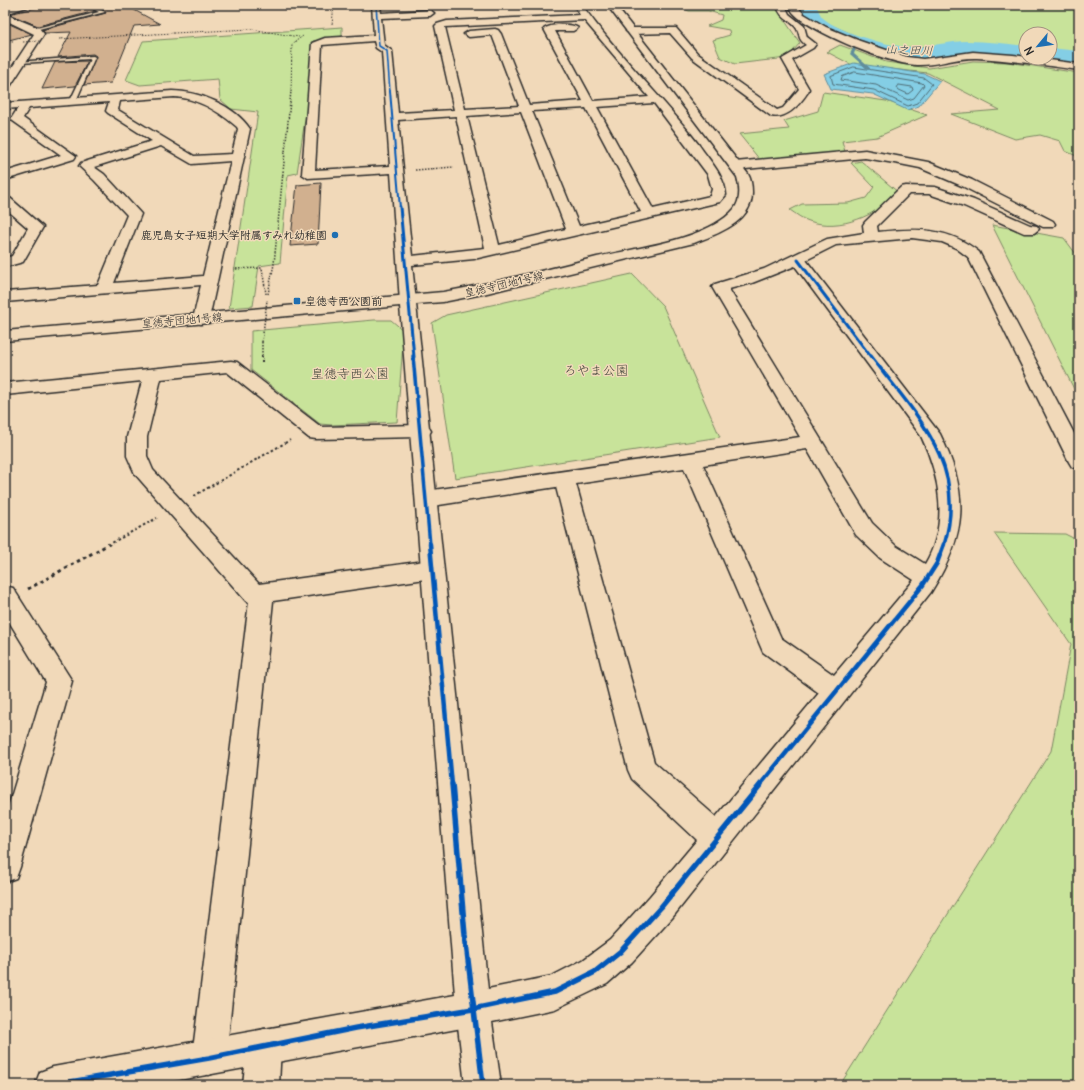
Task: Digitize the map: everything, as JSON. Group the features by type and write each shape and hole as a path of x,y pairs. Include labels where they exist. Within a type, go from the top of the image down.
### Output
{"street":[{"path":"5,10 29,5"},
{"path":"404,261 474,255 714,199 719,195 719,189 714,175 656,100 589,22 578,5"},
{"name":"皇徳寺団地1号線","path":"5,336 408,302 482,290 685,241 707,233 735,216 743,207 747,189 743,177 611,5"},
{"path":"632,32 673,30 695,56 775,114 788,110 791,103 803,93 804,89 787,59 811,44 803,38 801,28 787,18 781,5"},
{"path":"792,5 801,16 817,25 876,51 906,61 924,62 971,55 1010,57 1079,67"},
{"path":"483,1085 473,1009 432,569 421,431 396,170 387,51 379,46 376,11 429,9 433,24 442,30 495,32 574,232"},
{"path":"479,11 483,22"},
{"path":"5,16 35,29 39,34 26,54 9,75 5,86"},
{"path":"442,30 483,22 533,16 589,22"},
{"path":"589,22 549,29 649,214"},
{"path":"442,30 493,250"},
{"path":"378,38 325,41 317,44 308,174 396,170"},
{"path":"12,55 26,54"},
{"path":"5,106 163,94 190,95 231,116 243,125 244,129 238,157 201,319"},
{"path":"116,97 112,111 192,160 238,157"},
{"path":"392,117 656,100"},
{"path":"5,176 70,156 17,119 25,105"},
{"path":"104,289 134,214 99,177 85,166 161,142"},
{"path":"735,166 865,154 900,160 924,165 967,183 1048,224 1029,230 969,203 930,190 906,190 870,225 872,238"},
{"path":"5,201 36,227 18,259 5,263"},
{"path":"928,577 888,552 864,529 720,287 747,280 798,260 832,242 934,234 960,243 974,255 1079,462"},
{"path":"52,1085 209,1058 356,1028 473,1009 555,992 595,972 621,951 651,918 923,586 943,550 950,528 952,500 942,455 930,434 798,260"},
{"path":"5,297 210,280"},
{"path":"6,391 231,366 316,433 329,434 421,431"},
{"path":"153,374 137,438 137,456 146,474 254,594 432,569"},
{"path":"426,499 812,442"},
{"path":"690,460 772,645 837,692"},
{"path":"564,479 642,770 717,838"},
{"path":"209,1058 262,593"},
{"path":"5,595 59,681 5,867"},
{"path":"262,1085 264,1046"}],"lane":[{"path":"35,29 103,12 89,5"},
{"path":"20,62 93,57 73,101"}],"path":[{"path":"55,41 251,29 300,37"},
{"path":"75,38 108,37"},
{"path":"23,42 40,41"},
{"path":"5,46 7,43 13,42"},
{"path":"396,170 473,166"},
{"path":"229,270 252,267 262,268 267,300 261,357"}],"green space":[{"path":"676,5 777,5 785,21 800,43 787,58 735,64 720,57 713,40 730,35 729,30 707,26 721,20 722,15 708,11 689,11"},
{"path":"814,5 1079,5 1079,54 1058,51 1058,26 1018,26 1018,47 970,44 895,48 868,41 822,21"},
{"path":"342,27 342,38 313,41 312,72 297,173 288,175 280,263 259,266 253,306 229,308 258,112 231,109 220,99 218,79 140,85 126,80 143,41"},
{"path":"840,45 886,62 929,68 973,61 1007,62 1018,64 1018,66 1033,66 1079,73 1079,157 1065,151 1060,141 1040,135 1015,139 951,114 1000,110 928,73 852,65 827,52"},
{"path":"823,92 886,101 927,115 877,137 842,141 846,155 760,160 739,134 789,129 784,121 818,111"},
{"path":"861,161 899,193 880,208 845,223 821,224 804,219 790,210 802,204 848,203 866,198 874,187 851,163"},
{"path":"992,225 1064,238 1079,258 1079,399"},
{"name":"ろやま公園","path":"632,274 663,306 720,437 455,478 432,323 446,315"},
{"name":"皇徳寺西公園","path":"374,320 391,320 404,331 397,422 331,425 320,424 251,370 251,331"},
{"path":"994,533 1065,534 1079,541 1079,1085 840,1085 1051,751 1071,644"}],"water":[{"path":"854,63 925,74 940,81 919,106 907,110 873,94 831,89 824,74"}],"building":[{"path":"48,5 86,5 95,11 38,26 9,14"},
{"path":"95,5 125,5 160,24 134,26 111,83 84,85 96,56 93,54 58,57 71,32 45,33 42,30 106,13"},
{"path":"5,22 32,34 5,41"},
{"path":"88,61 75,86 42,89 55,62"},
{"path":"321,183 318,244 290,246 297,185"}],"waterway":[{"name":"山之田川","path":"807,5 815,21 821,26 872,46 896,52 918,53 967,47 1018,51"},
{"path":"864,44 855,47 852,54 869,69"},
{"name":"山之田川","path":"1058,55 1079,57"}],"cycle path":[{"path":"376,5 379,46 387,51 404,261 421,431 465,935 483,1085"},
{"path":"53,1085 209,1058 356,1028 473,1009 555,992 595,972 621,951 661,907 923,585 939,558 948,533 950,519 949,490 942,462 930,434 798,260"}],"place":[{"name":"鹿児島女子短期大学附属すみれ幼稚園","path":"335,235"},
{"name":"皇徳寺西公園前","path":"297,301"}]}
